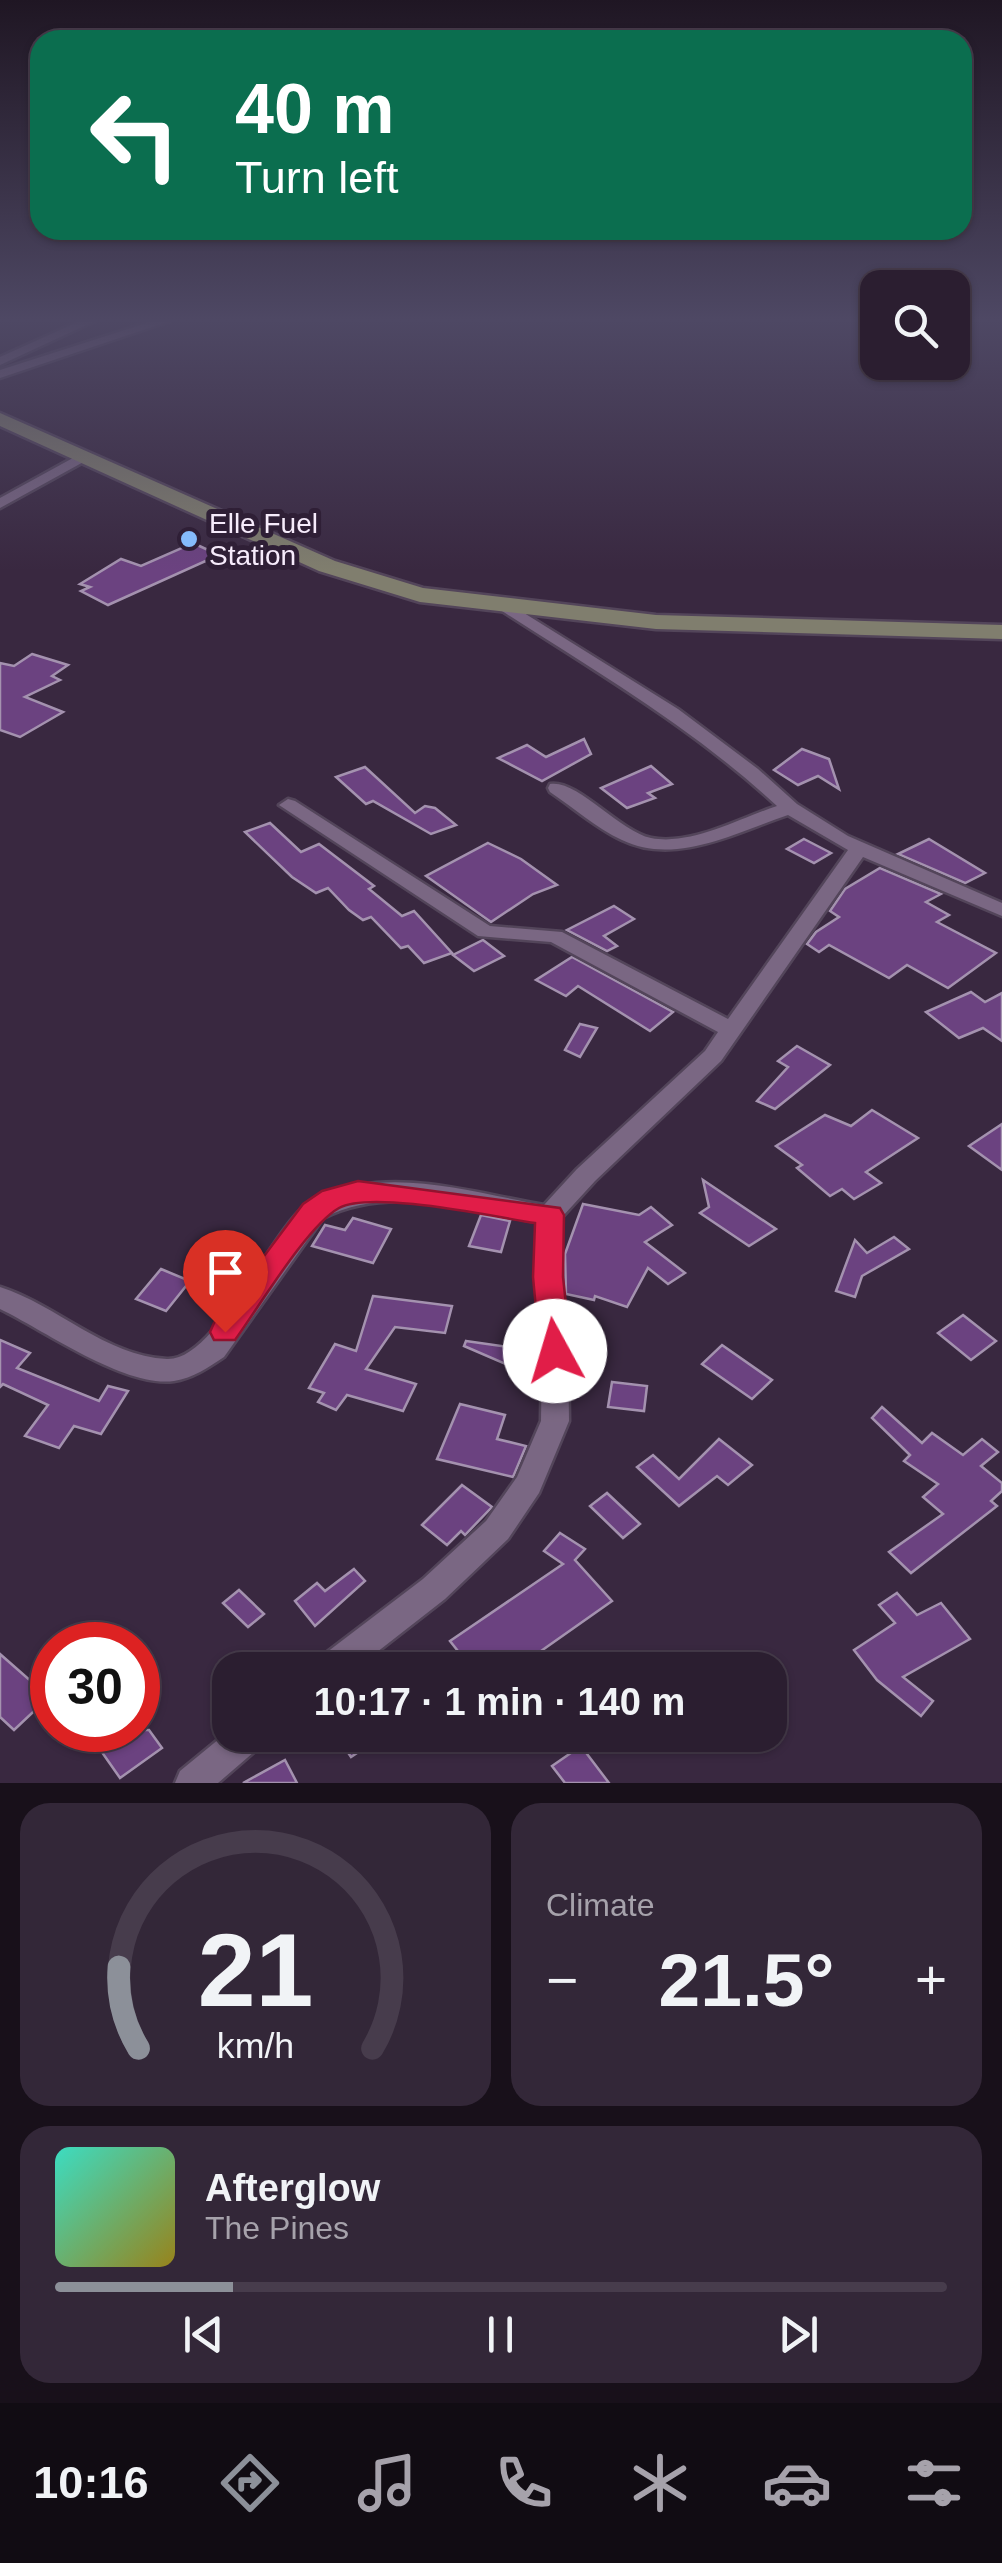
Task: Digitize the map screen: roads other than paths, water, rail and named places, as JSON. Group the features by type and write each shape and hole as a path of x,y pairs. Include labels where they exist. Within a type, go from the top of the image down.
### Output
{"street":[{"path":"0,419 327,566 420,594 508,608 656,622 1002,632"},
{"path":"0,504 82,457"},
{"path":"508,608 672,713 790,808 859,848 1002,910"},
{"path":"557,788 633,837 652,844 678,842 790,808"},
{"path":"288,805 485,932 555,936 733,1031"},
{"path":"352,1652 434,1589 497,1530 530,1484 555,1421 547,1246 550,1215 586,1176 676,1094 733,1031 859,848"},
{"path":"0,1297 113,1355 167,1370 191,1364 214,1348 314,1212 332,1198 358,1191 393,1192 550,1215"},
{"path":"192,1783 229,1752"}],"place":[{"name":"Elle Fuel Station","path":"189,539"}]}
